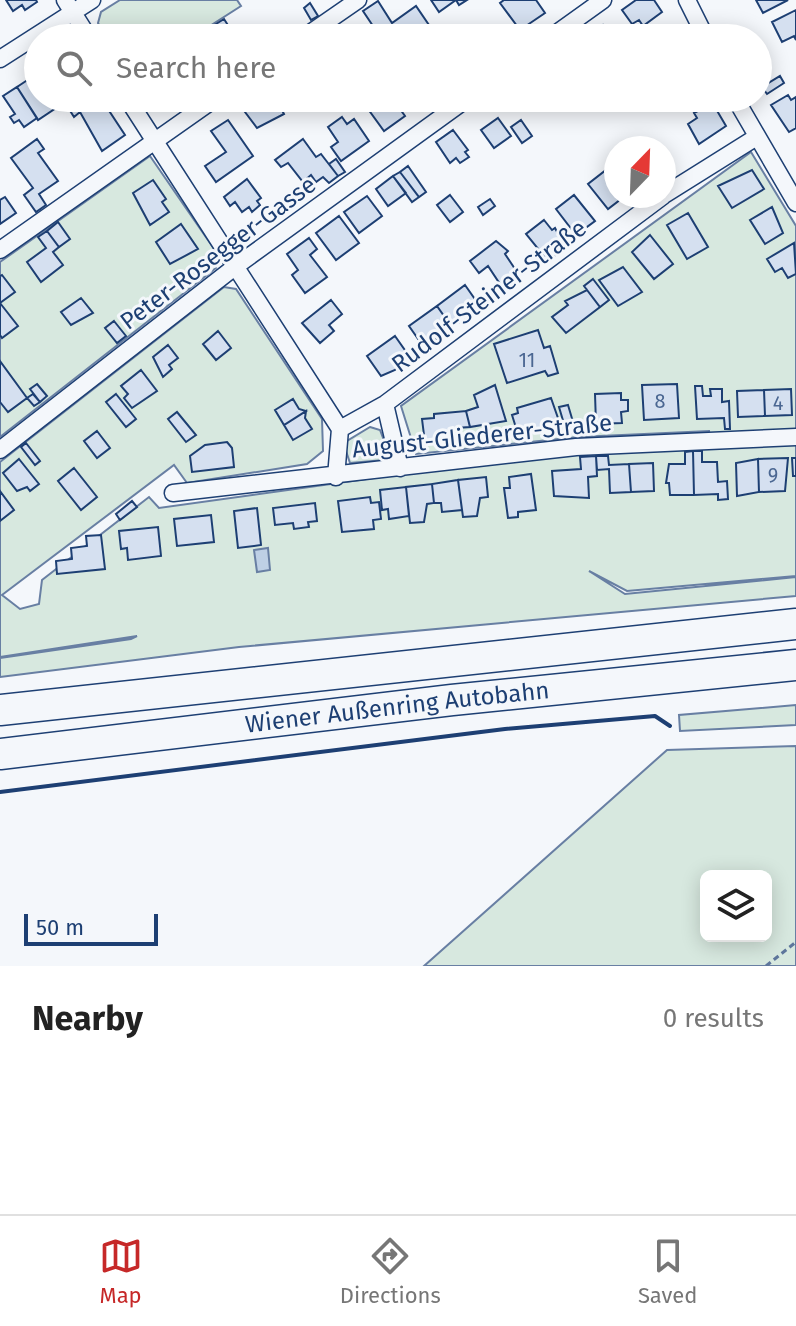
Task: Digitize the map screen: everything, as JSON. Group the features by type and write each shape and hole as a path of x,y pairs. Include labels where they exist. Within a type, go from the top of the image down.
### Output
{"highway":[{"name":"Wiener Außenring Autobahn","path":"1,709 796,624"},
{"name":"Wiener Außenring Autobahn","path":"0,754 452,700 796,665"}],"street":[{"path":"46,24 69,6 92,0"},
{"path":"323,24 358,0"},
{"path":"570,24 603,0"},
{"path":"687,0 699,24"},
{"path":"69,6 80,24"},
{"path":"0,59 24,41"},
{"path":"136,112 340,429 336,477"},
{"path":"0,250 195,112"},
{"name":"Peter-Rosegger-Gasse","path":"0,450 236,266 449,112"},
{"path":"742,112 796,203"},
{"name":"Rudolf-Steiner-Straße","path":"676,188 755,138"},
{"name":"Rudolf-Steiner-Straße","path":"340,429 385,404 648,208"},
{"path":"385,404 400,468"},
{"name":"August-Gliederer-Straße","path":"173,493 336,477 576,447 796,437"}],"path":[{"path":"766,966 796,942"}],"shaded area":[{"path":"120,0 237,0 241,6 213,24 99,24 101,12"},
{"path":"751,152 796,226 796,576 627,591 589,571 625,594 796,577 796,596 239,647 0,677 0,658 137,636 0,657 0,462 224,287 236,289 322,419 323,451 307,464 187,483 174,465 2,595 20,609 39,604 42,580 149,497 159,508 710,431 578,437 416,454 401,406"},
{"path":"150,156 219,256 216,268 0,437 0,262"},
{"path":"370,427 380,430 388,451 384,460 350,463 345,448 347,441"},
{"path":"796,705 796,725 680,731 679,715"},
{"path":"796,746 796,966 424,966 667,750"}],"water":[{"path":"268,548 270,570 257,572 254,550"}],"building":[{"path":"6,0 37,2 25,10 22,5 13,11"},
{"path":"431,0 456,0 439,12"},
{"path":"504,0 536,0 545,13 529,24 516,24 500,3"},
{"path":"636,0 654,0 662,12 646,24 639,20 632,24 622,10"},
{"path":"756,0 788,0 763,13"},
{"path":"378,1 392,23 416,6 428,24 372,24 363,11"},
{"path":"310,3 318,16 311,20 304,8"},
{"path":"796,10 796,40 794,36 782,42 772,22"},
{"path":"780,76 784,83 772,91 772,81"},
{"path":"24,82 24,98 17,87"},
{"path":"17,87 24,98 24,112 33,112 37,118 24,127 19,120 14,123 10,117 15,114 3,96"},
{"path":"788,95 791,100 796,97 796,128 789,132 772,104"},
{"path":"33,112 50,112 38,120"},
{"path":"80,112 110,112 125,135 102,151"},
{"path":"245,112 283,112 284,114 257,128"},
{"path":"370,112 402,112 405,116 384,131"},
{"path":"718,112 726,126 699,144 688,124 697,118 694,113"},
{"path":"342,117 347,124 354,119 369,141 341,161 331,147 338,142 328,127"},
{"path":"498,118 511,136 494,148 481,130"},
{"path":"228,120 253,156 216,182 205,166 226,152 211,131"},
{"path":"521,120 532,136 522,143 511,127"},
{"path":"453,130 468,150 465,152 469,157 460,163 456,158 450,163 436,142"},
{"path":"37,139 44,149 38,153 58,181 39,194 46,205 36,212 24,195 33,188 11,158"},
{"path":"303,139 316,157 321,154 338,176 329,183 323,177 316,182 311,175 303,182 288,163 281,167 275,160"},
{"path":"336,159 345,172 338,176 329,164"},
{"path":"408,166 426,192 419,197 400,172"},
{"path":"752,170 764,189 732,208 718,186"},
{"path":"400,172 419,197 412,202 393,176"},
{"path":"604,172 604,204 588,184"},
{"path":"393,176 406,193 388,206 376,189"},
{"path":"247,179 261,198 257,201 260,205 252,212 249,207 242,212 235,202 230,206 224,197"},
{"path":"153,180 166,199 162,202 169,212 150,225 133,193"},
{"path":"450,195 463,212 450,222 437,205"},
{"path":"574,195 595,221 576,235 556,209"},
{"path":"367,196 382,216 359,233 344,212"},
{"path":"5,197 16,213 0,224 0,200"},
{"path":"490,199 495,206 483,215 478,207"},
{"path":"772,207 783,233 765,244 750,220"},
{"path":"688,213 708,247 687,259 667,225"},
{"path":"339,216 359,243 336,260 316,233"},
{"path":"544,220 552,230 555,228 565,247 548,261 526,234"},
{"path":"58,222 70,239 59,247 47,231"},
{"path":"181,224 198,249 170,264 156,242"},
{"path":"47,231 59,247 53,252 63,265 41,282 27,262 46,248 38,237"},
{"path":"650,235 673,264 654,279 632,252"},
{"path":"309,238 317,249 310,255 327,277 305,293 292,275 298,270 287,254"},
{"path":"496,241 508,251 505,254 517,272 500,284 488,266 479,273 470,261"},
{"path":"794,243 796,274 788,278 782,268 775,272 767,259"},
{"path":"623,267 642,292 618,306 599,280"},
{"path":"2,275 15,292 0,303 0,276"},
{"path":"593,279 609,300 600,307 584,286"},
{"path":"465,285 479,305 465,320 451,326 437,306"},
{"path":"587,290 600,307 566,333 552,317 568,305 565,301"},
{"path":"81,298 93,313 71,325 61,312"},
{"path":"331,300 342,314 329,325 334,331 320,343 302,323"},
{"path":"0,303 18,326 2,338 0,335"},
{"path":"437,306 451,326 441,337 423,346 409,326"},
{"path":"114,321 126,336 117,343 105,328"},
{"path":"538,330 544,348 550,346 558,373 548,376 545,371 507,383 494,344"},
{"path":"218,331 231,348 216,360 203,344"},
{"path":"395,336 409,356 395,370 381,376 367,356"},
{"path":"168,345 178,358 169,365 172,369 163,377 153,357"},
{"path":"0,361 27,398 8,412 0,402"},
{"path":"141,370 157,391 132,408 124,398 128,394 121,386"},
{"path":"37,384 47,396 40,402 30,389"},
{"path":"677,384 679,418 644,420 642,385"},
{"path":"495,385 506,421 470,427 466,411 478,407 474,395"},
{"path":"695,386 702,386 703,396 711,396 710,389 722,389 722,402 729,401 730,429 725,429 724,418 697,419"},
{"path":"791,389 792,415 765,416 764,390"},
{"path":"764,390 765,416 738,417 737,391"},
{"path":"621,393 621,400 628,400 628,411 621,412 622,423 596,424 595,394"},
{"path":"33,394 40,402 34,406 27,398"},
{"path":"116,394 136,419 126,427 106,402"},
{"path":"551,398 559,421 540,430 517,431 512,415 518,413 517,408"},
{"path":"293,399 299,409 306,411 284,425 275,410"},
{"path":"568,405 576,432 567,434 559,407"},
{"path":"306,411 305,418 312,429 293,440 284,425"},
{"path":"466,411 470,427 456,428 457,439 425,443 422,419 434,418 434,414"},
{"path":"177,412 196,435 186,442 168,419"},
{"path":"97,431 110,448 97,458 84,441"},
{"path":"227,442 232,448 234,467 192,472 190,456 205,445"},
{"path":"26,443 40,461 35,465 21,447"},
{"path":"693,451 702,451 702,462 717,462 718,482 727,481 728,499 718,500 718,494 694,495"},
{"path":"693,451 694,495 670,495 669,483 666,483 669,464 685,464 685,452"},
{"path":"596,456 608,456 609,465 629,464 631,492 610,493 609,469 597,470"},
{"path":"596,456 597,476 588,477 589,498 554,496 552,471 581,469 580,457"},
{"path":"788,458 785,491 759,492 758,459"},
{"path":"792,458 796,458 796,476 793,476"},
{"path":"19,459 39,484 30,491 27,487 17,491 3,473"},
{"path":"758,459 759,492 737,496 736,463"},
{"path":"653,463 654,491 631,492 629,464"},
{"path":"74,468 97,497 81,510 58,481"},
{"path":"531,474 536,510 518,512 518,517 508,518 504,488 510,488 509,477"},
{"path":"486,477 488,497 480,498 477,516 463,517 458,480"},
{"path":"458,480 462,510 442,512 441,503 434,503 432,484"},
{"path":"432,484 434,503 427,504 424,522 410,523 406,487"},
{"path":"406,487 409,516 389,519 388,509 382,510 380,490"},
{"path":"0,491 14,510 0,521"},
{"path":"370,497 371,503 379,502 381,519 373,520 374,529 342,532 338,501"},
{"path":"132,501 137,507 120,520 116,514"},
{"path":"315,503 317,521 308,522 309,527 294,529 293,523 275,525 273,508"},
{"path":"257,508 261,545 238,548 234,511"},
{"path":"211,515 214,542 177,546 174,519"},
{"path":"158,527 161,556 128,560 127,548 121,549 119,531"},
{"path":"101,535 105,569 57,574 56,561 72,559 71,548 87,546 86,536"}],"wall":[{"path":"0,792 505,729 655,716 670,726"}]}
